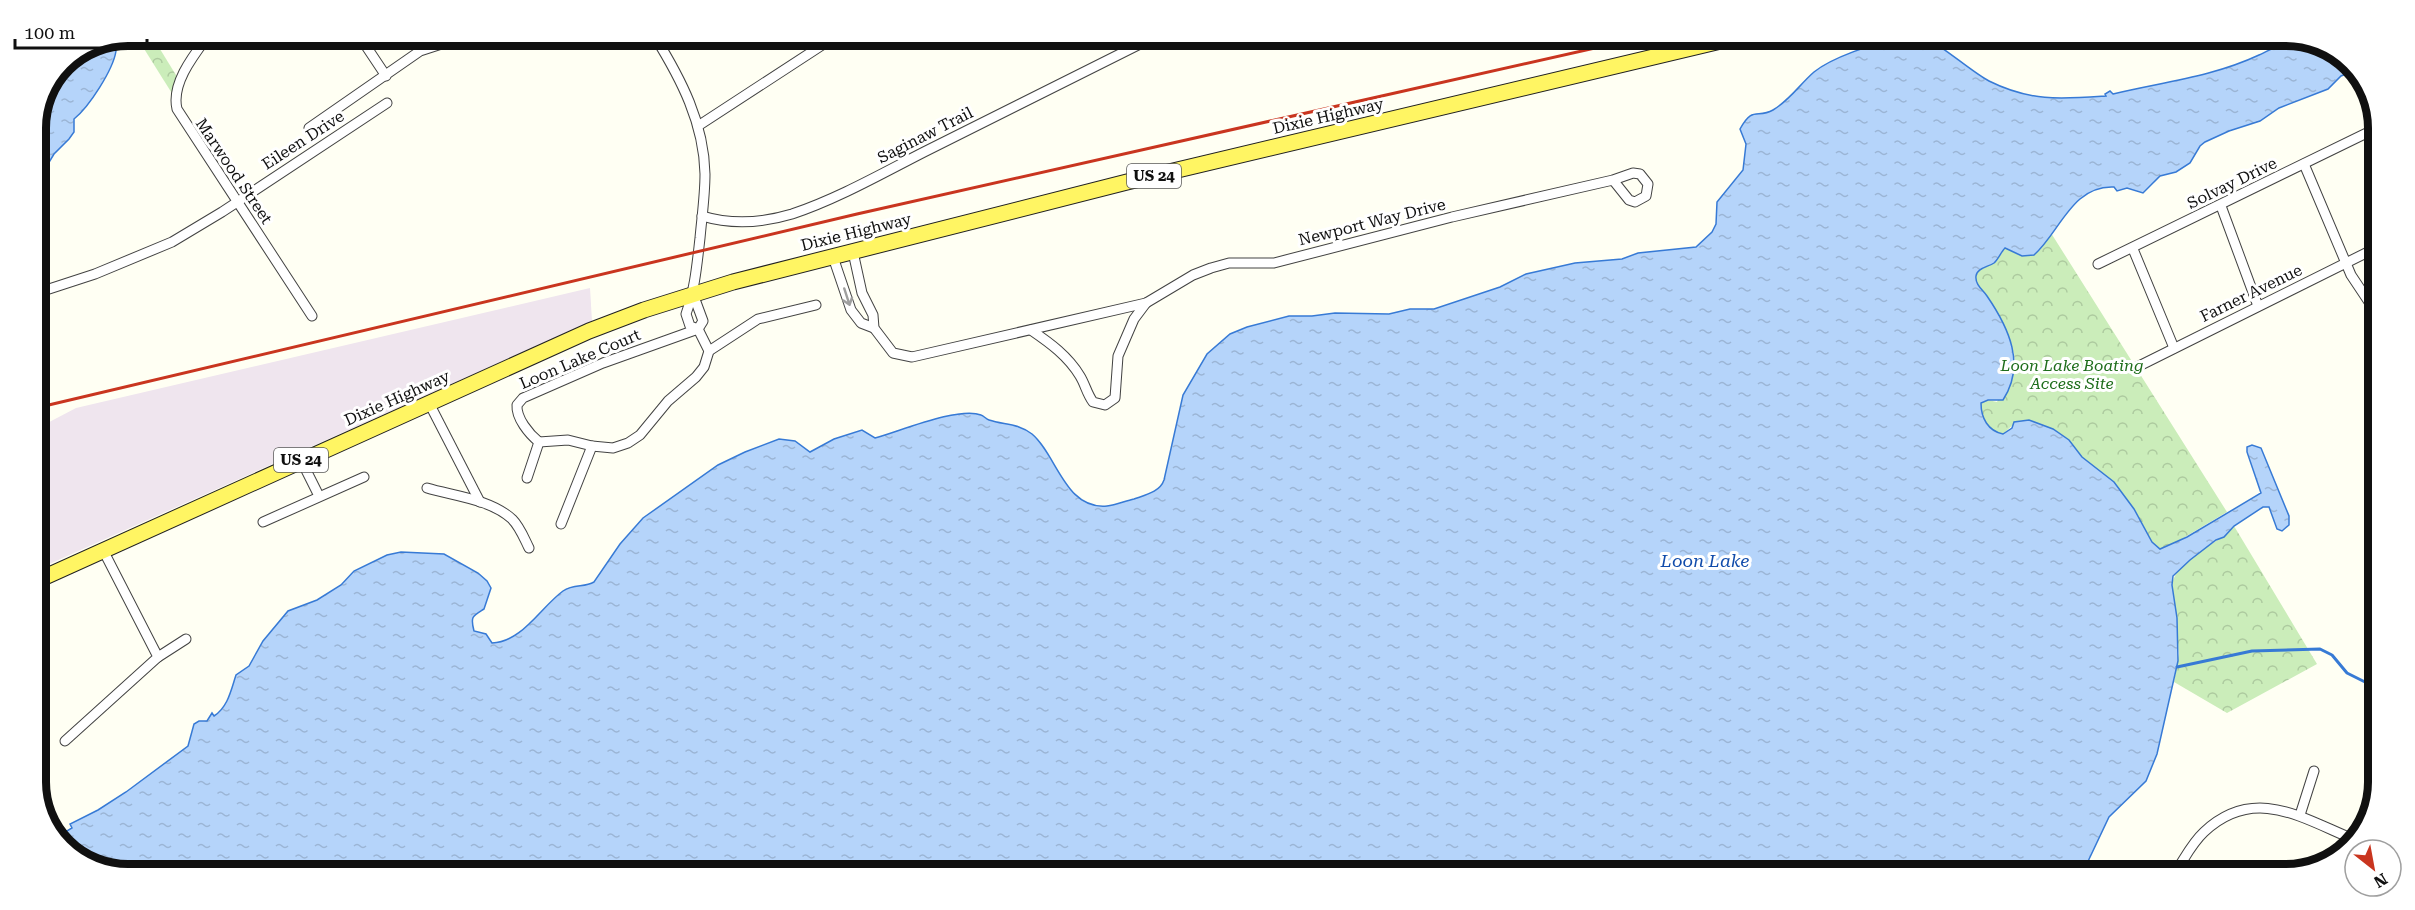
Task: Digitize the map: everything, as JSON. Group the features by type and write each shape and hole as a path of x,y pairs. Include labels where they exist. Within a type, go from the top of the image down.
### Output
{"main road":[{"name":"Dixie Highway","path":"47,576 589,331 693,294 1127,182 1700,46"}],"street":[{"name":"Marwood Street","path":"202,46 183,75 174,100 182,120 312,316"},
{"path":"366,46 386,76"},
{"path":"309,128 420,51 432,46"},
{"path":"660,46 679,78 698,126 705,175 693,294 686,314 690,326 698,329 709,351"},
{"path":"698,126 821,46"},
{"name":"Saginaw Trail","path":"702,216 717,220 750,222 791,214 810,207 877,176 1136,46"},
{"name":"Eileen Drive","path":"46,289 95,274 157,249 222,212 387,103"},
{"name":"Solvay Drive","path":"2098,264 2133,249 2368,132"},
{"path":"2304,164 2351,275 2368,300"},
{"name":"Newport Way Drive","path":"833,257 851,310 861,323 874,328 893,353 912,357 1146,303 1193,274 1229,263 1282,261 1452,217 1613,180"},
{"path":"2221,206 2258,306"},
{"path":"2133,249 2174,348"},
{"name":"Newport Way Drive","path":"853,252 862,293 873,315 874,328"},
{"name":"Farner Avenue","path":"2137,367 2368,252"},
{"path":"693,294 703,321 698,329"},
{"name":"Newport Way Drive","path":"1031,330 1058,350 1072,364 1093,402 1104,405 1115,398 1118,356 1134,319 1146,303"},
{"path":"527,478 539,442 568,440 613,448 628,443 640,435 668,401 696,377 704,367 709,351 758,319 816,305"},
{"name":"Loon Lake Court","path":"539,442 529,432 518,414 516,409 519,401 603,363 698,329"},
{"path":"429,403 480,502"},
{"path":"561,524 592,446"},
{"path":"301,460 319,496"},
{"path":"263,522 364,477"},
{"path":"427,488 480,502 511,518 529,548"},
{"path":"103,550 158,657"},
{"path":"65,741 158,657 186,639"},
{"path":"2300,815 2314,771"},
{"path":"2181,864 2203,832 2224,818 2248,810 2267,808 2300,815 2347,837"}],"shaded area":[{"path":"590,288 592,321 47,565 46,424 76,408"}],"green space":[{"path":"142,46 158,46 179,80 173,95"},
{"name":"Loon Lake Boating Access Site","path":"2051,233 2227,512 2168,547 2160,549 2152,542 2134,509 2114,482 2082,457 2069,440 2053,429 2029,420 2017,421 2003,434 1989,427 1982,414 1981,403 1988,400 1997,402 2015,364 2014,353 1985,293 1978,285 1976,276 1979,270 1996,262 2005,248 2022,256 2039,251"},
{"path":"2234,526 2317,664 2227,713 2174,682 2179,654 2172,585 2175,575 2189,559"}],"water":[{"name":"Loon Lake","path":"1872,46 1939,46 1989,81 2019,93 2047,98 2106,96 2105,94 2110,91 2113,94 2187,78 2223,69 2279,46 2303,48 2323,55 2348,74 2341,76 2328,89 2279,108 2260,121 2205,142 2190,163 2176,172 2160,176 2143,193 2127,188 2117,191 2114,187 2100,188 2087,194 2068,212 2034,255 2022,256 2005,248 1994,263 1977,273 1978,285 1995,308 2008,334 2014,360 2010,387 2003,400 1988,400 1981,403 1982,414 1989,427 2003,434 2012,428 2014,422 2029,420 2053,429 2069,440 2082,457 2114,482 2134,509 2152,542 2160,549 2187,537 2261,493 2247,452 2247,447 2252,445 2261,448 2289,516 2289,525 2282,531 2277,529 2269,507 2263,507 2234,526 2224,537 2216,540 2173,576 2178,661 2157,754 2146,781 2109,817 2087,864 128,864 112,862 92,855 64,833 72,828 70,824 126,792 188,746 194,724 207,721 212,713 214,716 223,708 236,675 249,666 263,641 288,611 317,600 341,585 354,571 387,555 401,552 444,554 478,573 491,588 484,609 473,617 474,631 486,634 492,643 503,641 522,631 563,591 594,582 620,544 643,518 718,465 779,439 795,441 810,452 834,439 862,430 875,438 958,414 981,415 989,420 1021,428 1032,434 1041,443 1071,491 1093,505 1107,506 1143,496 1156,490 1164,480 1183,395 1207,354 1230,334 1289,316 1335,313 1389,314 1410,309 1434,309 1500,287 1526,274 1575,263 1622,259 1638,253 1696,247 1712,232 1716,224 1717,202 1743,170 1746,144 1740,129 1748,117 1773,110 1790,97 1814,72 1831,62"},
{"path":"114,48 114,59 100,88 74,119 74,132 54,154 46,167 48,112 60,83 70,70 83,60"}],"waterway":[{"path":"2177,667 2252,651 2320,649 2332,655 2347,673 2368,684"}],"railway":[{"path":"46,406 857,214 1604,46"}]}
